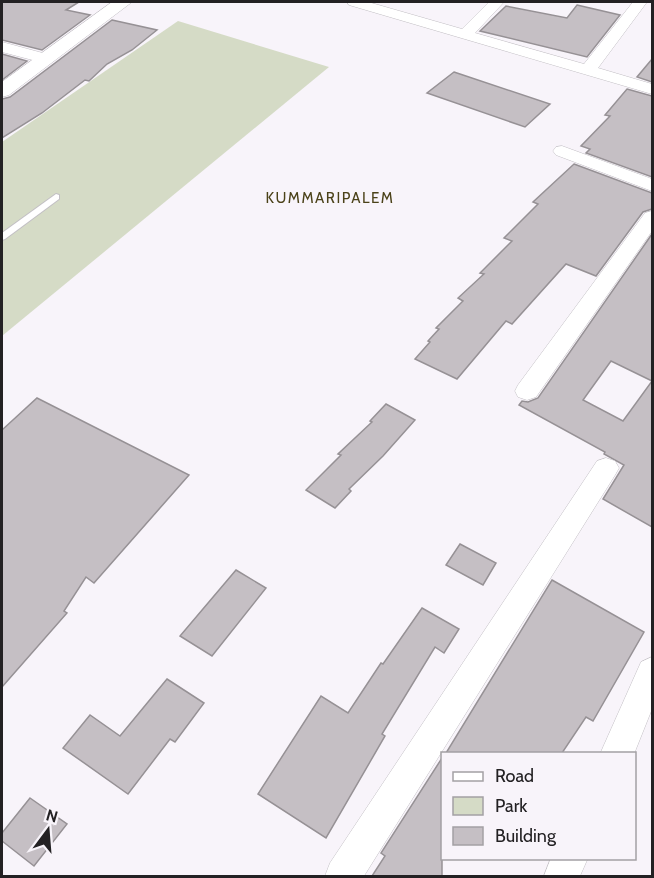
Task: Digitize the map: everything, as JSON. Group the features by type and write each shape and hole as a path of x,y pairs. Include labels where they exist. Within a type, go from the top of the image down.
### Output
{"street":[{"path":"2,91 123,2"},
{"path":"354,2 396,7 466,33 652,89"},
{"path":"466,33 497,2"},
{"path":"588,70 640,2"},
{"path":"2,47 44,58"},
{"path":"562,151 652,185"},
{"path":"527,391 652,217"},
{"path":"343,876 606,468"},
{"path":"616,752 652,672"},
{"path":"562,876 569,860"}],"lane":[{"path":"2,237 56,197"}],"green space":[{"path":"178,21 329,67 2,336 2,142"}],"building":[{"path":"2,2 79,2 66,10 90,15 42,50 2,40"},
{"path":"577,5 620,15 587,57 480,31 506,6 567,18"},
{"path":"112,20 157,30 132,50 107,64 89,81 85,80 42,113 2,138 2,99 10,97"},
{"path":"2,54 27,61 2,80"},
{"path":"652,59 652,82 637,77"},
{"path":"454,72 550,104 525,127 427,93"},
{"path":"627,89 652,96 652,177 586,153 590,149 581,146 610,116 605,115"},
{"path":"574,164 652,193 652,209 643,212 596,276 566,264 512,324 506,321 457,379 415,359 439,329 436,328 463,301 458,298 484,274 480,273 512,241 504,238 538,204 533,202"},
{"path":"652,234 652,381 652,527 603,499 624,465 604,454 605,452 519,405 522,401 528,402 538,398","holes":["611,361 652,381 623,421 583,400"]},
{"path":"37,398 189,475 94,583 86,577 64,611 67,613 2,687 2,430"},
{"path":"386,404 415,420 349,489 351,491 335,508 306,490 341,455 338,454 372,422 370,421"},
{"path":"460,544 496,563 483,585 446,565"},
{"path":"236,570 266,588 212,656 180,636"},
{"path":"552,580 644,632 593,721 586,717 563,752 447,752"},
{"path":"422,608 459,629 444,653 435,647 382,734 385,736 326,838 258,794 321,696 348,713 381,663 383,664"},
{"path":"167,679 204,703 175,742 170,739 128,794 63,748 90,715 120,736"},
{"path":"441,760 442,876 372,876 385,856 381,853"},
{"path":"30,798 67,824 34,866 2,841 2,833"}],"district":[{"name":"KUMMARIPALEM","path":"330,198"}]}
